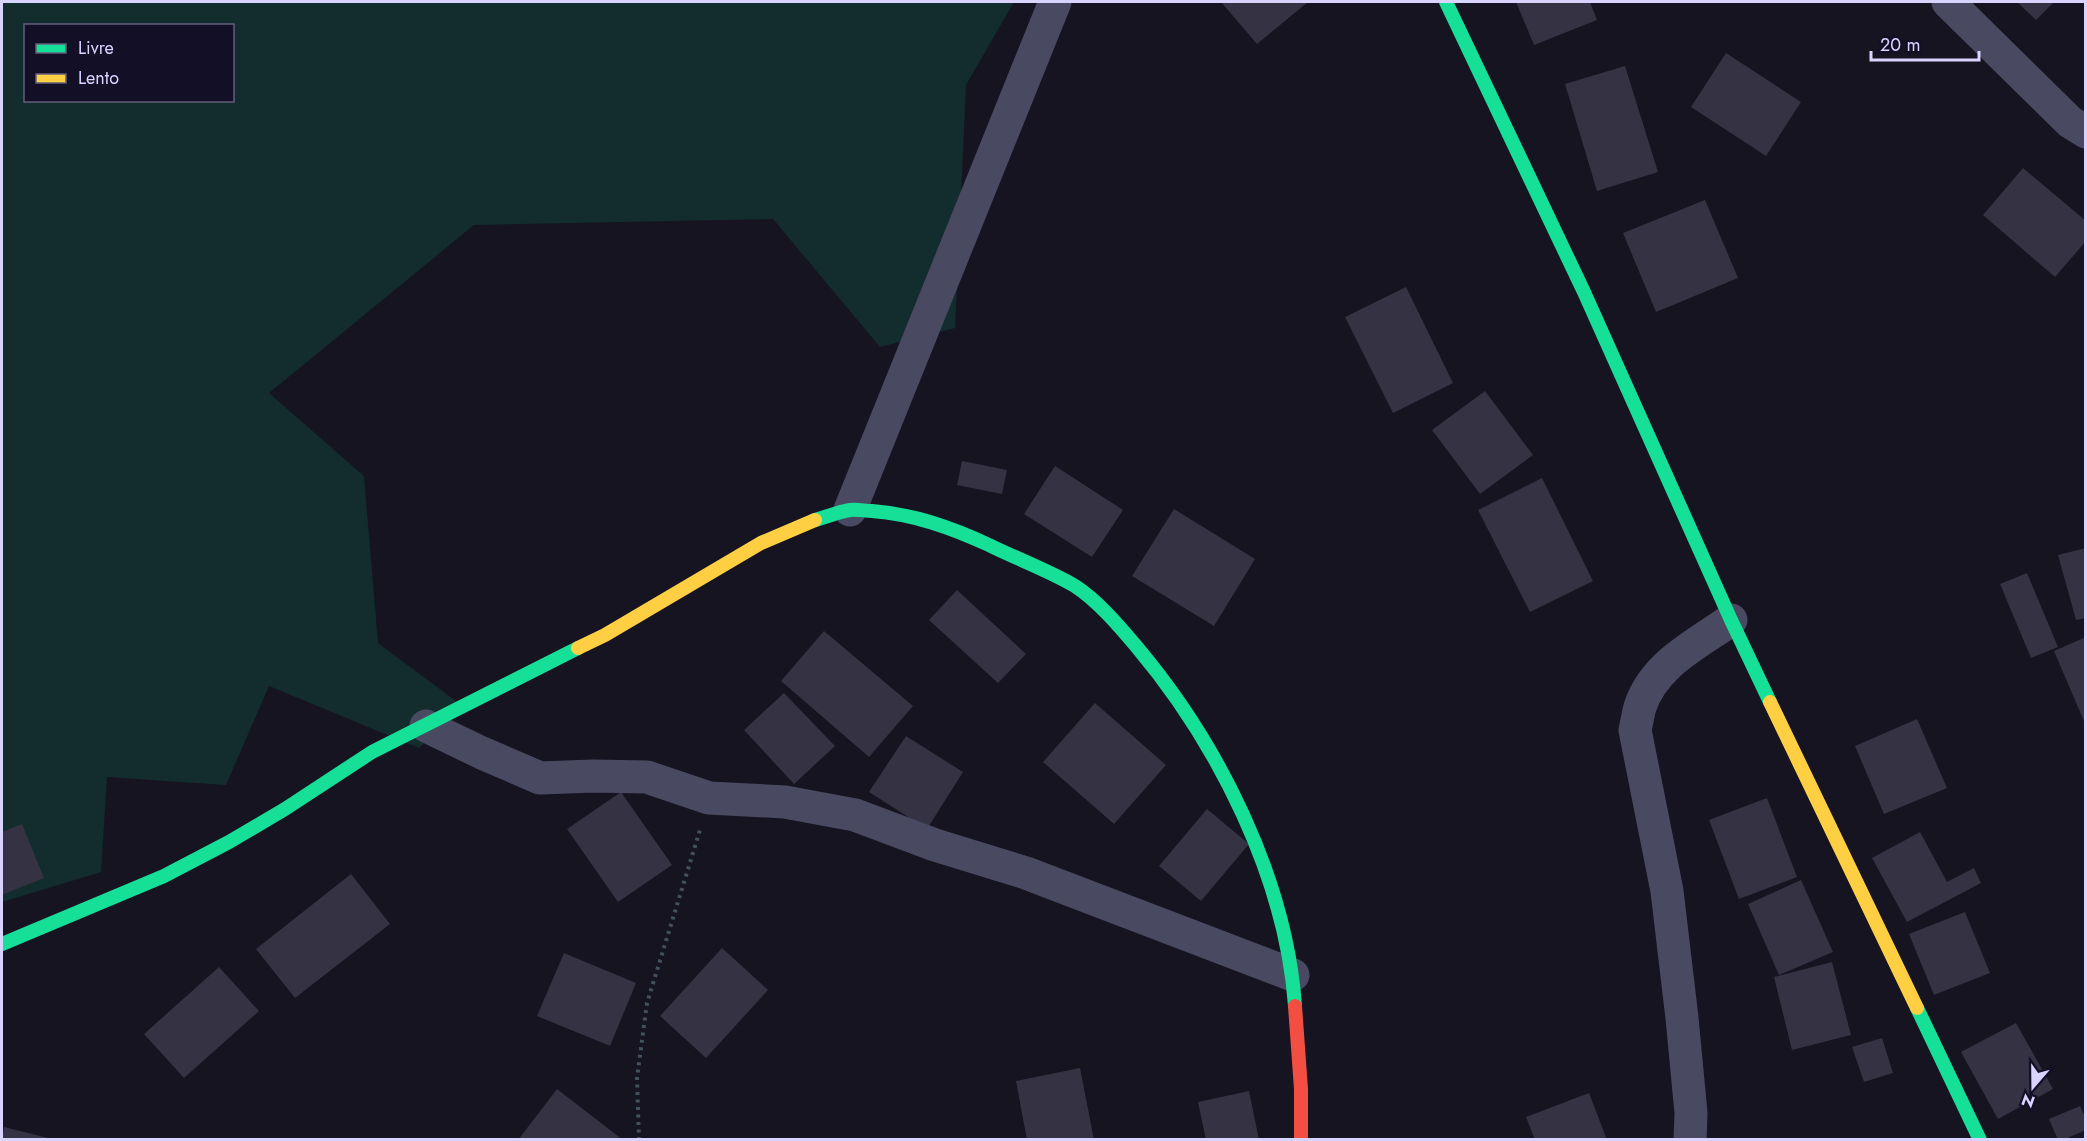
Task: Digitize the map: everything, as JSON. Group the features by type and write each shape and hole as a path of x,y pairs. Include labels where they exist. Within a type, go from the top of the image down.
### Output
{"street":[{"path":"850,510 1055,2"},
{"path":"1446,2 1584,292 1731,620 1980,1140"},
{"path":"1948,2 2070,122 2085,132"},
{"path":"2,944 164,876 285,809 372,752 605,635 761,543 813,520 850,510 883,512 920,518 965,534 1076,587 1116,622 1153,666 1196,728 1227,780 1256,847 1279,912 1293,975 1301,1089 1301,1140"},
{"path":"1689,1140 1691,1113 1667,891 1635,730 1640,705 1657,676 1670,662 1731,620"},
{"path":"426,726 540,778 647,777 710,798 785,802 855,815 935,845 1026,873 1293,975"}],"path":[{"path":"639,1140 637,1078 646,1003 710,798"}],"green space":[{"path":"2,2 1014,2 966,85 955,328 880,347 773,219 474,225 269,393 364,476 378,643 464,707 419,748 269,686 226,785 107,777 101,872 2,902"}],"building":[{"path":"1221,2 1308,2 1257,44"},
{"path":"1516,2 1590,2 1597,20 1534,45"},
{"path":"2017,2 2054,2 2036,20"},
{"path":"1726,53 1801,102 1766,156 1691,107"},
{"path":"1625,66 1658,172 1597,191 1565,84"},
{"path":"2023,168 2086,221 2086,241 2055,277 1983,215"},
{"path":"1705,200 1738,278 1656,312 1623,233"},
{"path":"1406,287 1453,383 1393,413 1345,317"},
{"path":"1485,391 1533,455 1480,494 1432,430"},
{"path":"962,461 1007,470 1002,494 957,485"},
{"path":"1055,466 1123,510 1092,557 1024,514"},
{"path":"1542,478 1593,581 1530,612 1478,510"},
{"path":"1174,509 1255,559 1214,626 1132,576"},
{"path":"2086,548 2086,618 2076,620 2058,555"},
{"path":"2027,573 2058,647 2031,658 2000,584"},
{"path":"957,590 1026,654 998,683 929,620"},
{"path":"824,631 913,706 869,757 781,681"},
{"path":"2086,637 2086,726 2054,651"},
{"path":"784,693 835,746 794,784 744,730"},
{"path":"1095,703 1166,765 1114,824 1043,762"},
{"path":"1917,719 1947,788 1884,814 1855,746"},
{"path":"906,736 963,772 927,829 869,792"},
{"path":"621,792 672,865 618,902 567,829"},
{"path":"1767,798 1797,877 1739,899 1709,820"},
{"path":"1207,809 1249,844 1201,901 1159,866"},
{"path":"22,824 44,878 2,895 2,832"},
{"path":"1920,832 1947,882 1974,868 1981,883 1907,922 1872,858"},
{"path":"351,874 390,924 295,998 256,949"},
{"path":"1801,880 1833,952 1779,975 1748,904"},
{"path":"1965,912 1990,973 1934,995 1909,934"},
{"path":"722,948 768,990 706,1058 660,1016"},
{"path":"564,953 636,983 610,1046 537,1016"},
{"path":"1832,962 1851,1035 1792,1050 1774,977"},
{"path":"219,967 259,1011 184,1078 144,1034"},
{"path":"2016,1023 2053,1089 1998,1119 1961,1052"},
{"path":"1882,1038 1893,1073 1864,1082 1852,1047"},
{"path":"1080,1068 1094,1140 1027,1140 1016,1081"},
{"path":"557,1089 623,1140 518,1140"},
{"path":"1249,1091 1259,1140 1206,1140 1198,1102"},
{"path":"1589,1093 1607,1140 1535,1140 1526,1117"},
{"path":"2080,1106 2086,1119 2086,1130 2058,1140 2049,1119"},
{"path":"4,1127 52,1139 52,1140 2,1140"}],"traffic: fast":[{"path":"1446,2 1584,292 1770,702"},
{"path":"815,520 855,510 903,515 932,523 975,539 1065,580 1092,599 1108,614 1166,684 1194,725 1243,814 1278,909 1289,958 1295,1006"},
{"path":"2,944 164,876 285,809 372,752 578,648"},
{"path":"1917,1008 1980,1140"}],"traffic: slow":[{"path":"578,648 605,635 761,543 815,520"},
{"path":"1770,702 1917,1008"}],"traffic: jam":[{"path":"1295,1006 1301,1089 1301,1140"}]}
